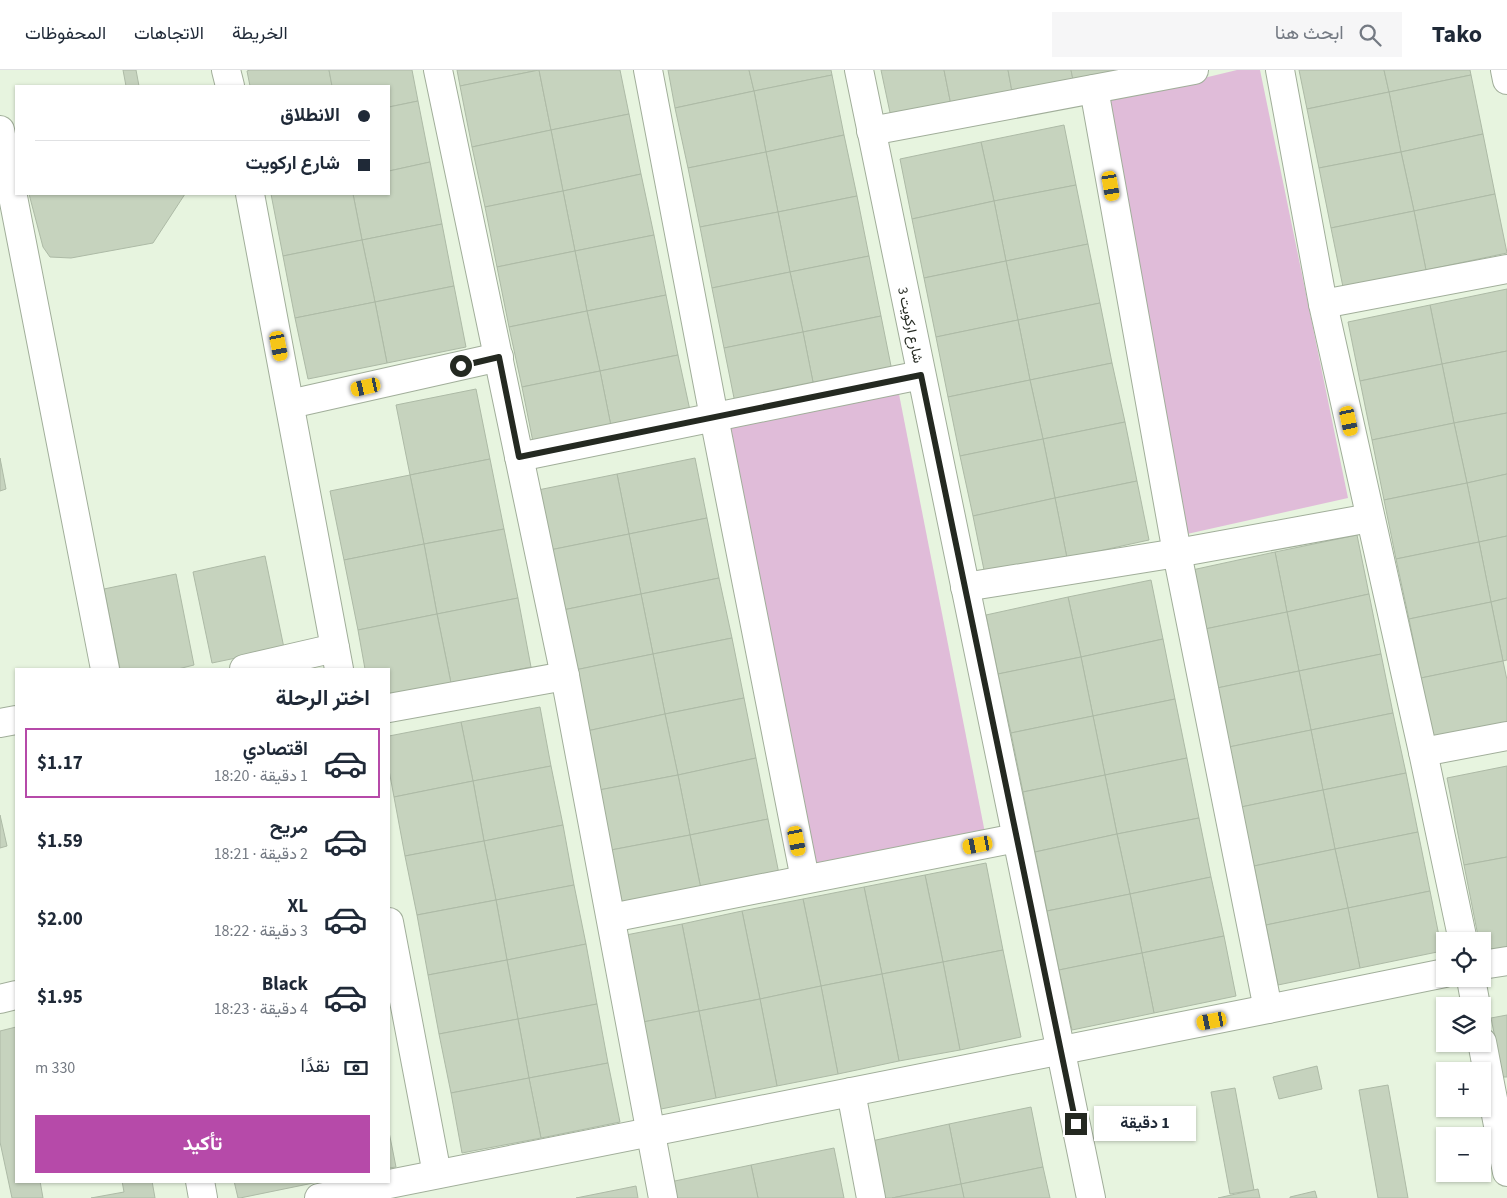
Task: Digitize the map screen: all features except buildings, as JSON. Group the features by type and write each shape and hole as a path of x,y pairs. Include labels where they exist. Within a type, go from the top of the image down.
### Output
{"street":[{"path":"226,70 230,85"},
{"path":"438,70 565,676 663,1198"},
{"path":"648,70 804,879"},
{"name":"شارع اركويت 3","path":"859,70 1091,1198"},
{"path":"871,130 1194,70"},
{"path":"1280,70 1323,304 1461,932"},
{"path":"1505,70 1507,80"},
{"path":"1094,89 1177,554 1268,1010"},
{"path":"0,130 104,668"},
{"path":"250,195 337,658 252,668"},
{"path":"1323,304 1507,268"},
{"path":"290,404 499,357"},
{"path":"519,457 921,375"},
{"path":"965,587 1177,554 1370,518"},
{"path":"390,708 565,676"},
{"path":"0,723 15,720"},
{"path":"1423,752 1507,736"},
{"path":"611,918 1016,838"},
{"path":"390,927 437,1174"},
{"path":"1491,964 1507,961"},
{"path":"319,1198 1268,1010 1436,974"},
{"path":"0,999 15,995"},
{"path":"1484,1052 1507,1172"},
{"path":"851,1092 872,1198"},
{"path":"200,1183 203,1198"}],"shaded area":[{"path":"1237,70 1260,70 1348,498 1187,534 1104,102"},
{"path":"898,389 986,838 811,872 724,425"}],"route":[{"path":"461,366 499,357 519,457 921,375 1076,1124"}]}
